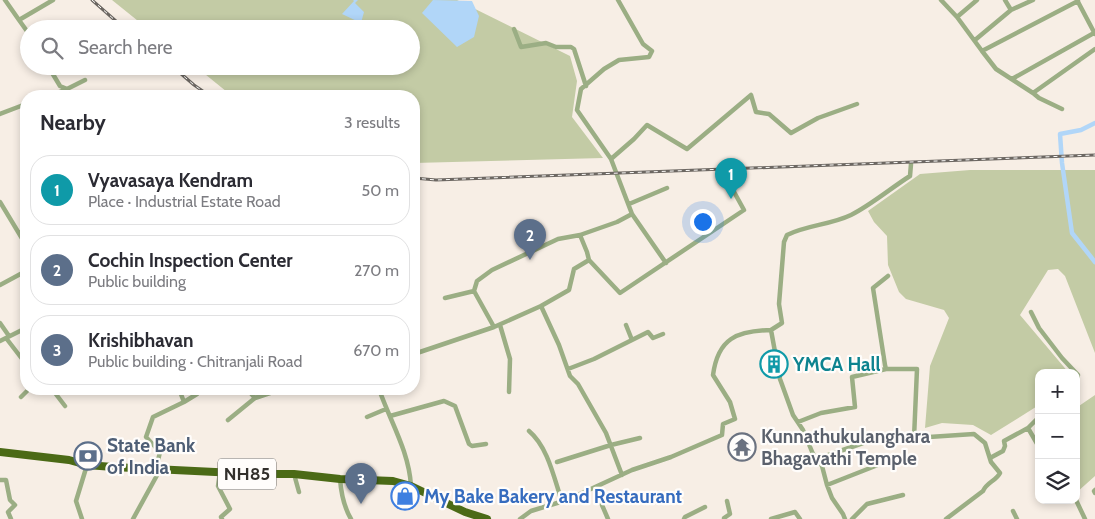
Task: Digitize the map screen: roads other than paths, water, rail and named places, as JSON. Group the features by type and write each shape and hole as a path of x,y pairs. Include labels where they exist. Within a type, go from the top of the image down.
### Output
{"highway":[{"name":"NH85","path":"0,452 70,460 87,465 294,474 340,479 393,481 411,486 470,517 487,519"}],"street":[{"path":"5,0 19,20 53,0"},
{"path":"618,0 643,44 652,51 650,57 619,60 604,69 582,89 576,110 611,159 632,214 666,263"},
{"path":"941,0 957,17 996,69 1040,98 1062,109"},
{"path":"957,17 977,0"},
{"path":"1005,0 1011,10"},
{"path":"975,40 1011,10 1033,0"},
{"path":"982,51 1078,0 1095,33 1012,79"},
{"path":"514,29 521,47 546,43 556,48 571,47 574,49 586,86"},
{"path":"1033,93 1095,49"},
{"path":"53,75 60,87 67,89 85,80"},
{"path":"611,159 647,125 687,149 751,95 756,112 769,114 791,133 818,118 857,104"},
{"path":"0,114 20,106"},
{"path":"520,519 531,512 562,502 622,475 722,435 723,424 734,419 730,402 713,375 716,358 729,339 752,331 771,330 782,323 779,304 784,242 787,235 796,230 832,222 852,214 910,176 911,164"},
{"path":"580,235 589,260 620,293 744,210 728,180"},
{"path":"629,204 667,188"},
{"path":"0,202 20,236"},
{"path":"494,327 474,291 477,281 492,270 558,239 580,235 617,222 632,214"},
{"path":"420,352 500,325 541,306 569,290 574,268 589,260"},
{"path":"0,285 20,274"},
{"path":"886,369 873,288 888,276"},
{"path":"445,298 474,291"},
{"path":"541,306 570,376 578,384 599,418 622,475"},
{"path":"1030,312 1039,328 1072,369"},
{"path":"0,324 20,355"},
{"path":"500,325 510,359 509,392"},
{"path":"626,325 632,340"},
{"path":"771,330 780,379 793,415 822,466 832,498 845,516 845,519"},
{"path":"0,340 20,331"},
{"path":"568,368 594,359 648,332 653,338 663,334"},
{"path":"798,422 821,412 855,407 852,377 886,369 917,369 914,438"},
{"path":"57,395 65,406"},
{"path":"181,395 184,402"},
{"path":"133,519 158,469 160,452 146,437 153,417 195,395"},
{"path":"252,395 255,398"},
{"path":"228,420 255,398 264,395"},
{"path":"382,395 406,456 411,486"},
{"path":"390,416 444,401 455,406 469,444 472,446 486,444"},
{"path":"367,417 386,409"},
{"path":"990,458 1003,451 1005,446 1004,440 1028,428 1035,421"},
{"path":"1028,428 1035,440"},
{"path":"529,431 537,437 562,502"},
{"path":"890,444 914,438 974,434 985,443 991,462 999,470 999,476 985,486 983,491 946,519"},
{"path":"557,462 640,438"},
{"path":"817,459 866,442"},
{"path":"827,485 888,461"},
{"path":"82,519 76,502 87,465"},
{"path":"220,472 218,486 230,509 222,519"},
{"path":"294,474 299,492"},
{"path":"340,479 347,513 351,519"},
{"path":"0,480 6,480 10,500 14,506 8,512 11,519"},
{"path":"597,487 608,519"},
{"path":"852,519 864,506 903,495"},
{"path":"724,519 730,514 727,501"},
{"path":"1078,504 1085,519"},
{"path":"684,519 705,507"},
{"path":"1013,511 1017,519"},
{"path":"771,519 795,512 800,519"}],"water":[{"path":"358,0 355,3 364,12 362,20 355,20 342,14 354,1"},
{"path":"433,0 472,1 479,16 474,37 457,47 422,13"}],"waterway":[{"path":"1095,123 1081,130 1060,134 1062,163 1072,233 1095,262"}],"railway":[{"path":"92,0 115,20"},
{"path":"182,75 201,90"},
{"path":"420,179 436,180 1095,155"}],"place":[{"name":"Vyavasaya Kendram","path":"731,199"},
{"name":"Cochin Inspection Center","path":"530,260"},
{"name":"YMCA Hall","path":"774,364"},
{"name":"Kunnathukulanghara Bhagavathi Temple","path":"742,447"},
{"name":"State Bank of India","path":"88,456"},
{"name":"My Bake Bakery and Restaurant","path":"405,496"},
{"name":"Krishibhavan","path":"361,504"}]}
